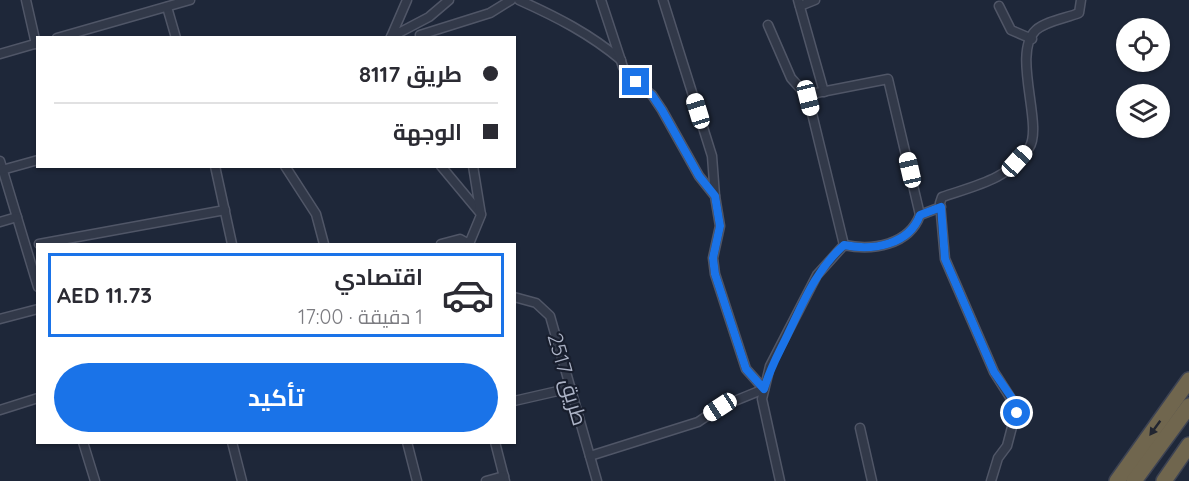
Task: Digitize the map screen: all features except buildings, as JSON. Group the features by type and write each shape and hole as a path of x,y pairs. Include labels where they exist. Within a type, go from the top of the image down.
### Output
{"highway":[{"path":"1117,481 1189,380"},
{"path":"1134,481 1189,406"},
{"path":"1164,481 1189,445"}],"street":[{"path":"26,0 36,39"},
{"path":"70,36 190,0"},
{"path":"391,36 407,0"},
{"path":"393,36 429,17 449,0"},
{"path":"406,36 420,35 490,12 511,0"},
{"path":"519,0 564,20 599,42 621,61 636,82 652,95 699,176 715,196"},
{"path":"601,0 621,61"},
{"path":"663,0 712,156 720,226 713,258 715,274 746,369 764,389"},
{"path":"815,0 799,3 824,92"},
{"path":"991,481 998,458 1007,446 1017,408 994,372 945,259 942,197 994,179 1005,172 1031,147 1033,131 1026,63 1035,30 1079,13 1082,8 1080,0"},
{"path":"999,6 1011,30 1032,39"},
{"path":"167,7 175,36"},
{"path":"768,25 791,78 808,98 844,245"},
{"path":"0,54 36,43"},
{"path":"808,98 811,94 888,79 920,215 916,226 886,246 863,249 844,245"},
{"path":"36,160 1,166 36,280"},
{"path":"215,168 232,243"},
{"path":"286,168 316,213 324,243"},
{"path":"443,168 482,215"},
{"path":"470,243 482,215 473,168"},
{"path":"920,215 941,207"},
{"path":"49,243 225,210"},
{"path":"0,222 17,217"},
{"path":"445,243 460,239 468,243"},
{"path":"26,247 36,245"},
{"path":"780,481 762,399 770,366 808,290 831,257 844,245"},
{"name":"طريق 2517","path":"516,298 536,303 550,316 597,481"},
{"path":"0,319 36,310"},
{"path":"516,400 571,388"},
{"path":"590,456 688,426 720,407 764,389"},
{"path":"0,410 36,399"},
{"path":"860,428 872,481"},
{"path":"84,444 95,481"},
{"path":"233,444 242,481"},
{"path":"408,444 417,481"},
{"path":"486,481 504,479 495,444"}],"route":[{"path":"636,82 652,95 684,146 699,176 715,196 720,226 713,258 719,290 746,369 764,389 770,366 808,290 831,257 844,245 863,249 886,246 916,226 920,215 941,207 945,259 994,372 1016,404 1017,413"}]}
